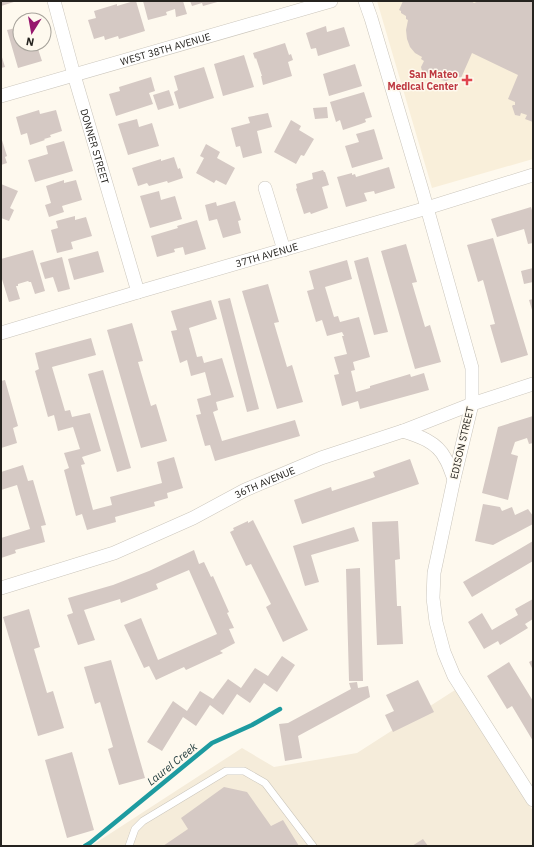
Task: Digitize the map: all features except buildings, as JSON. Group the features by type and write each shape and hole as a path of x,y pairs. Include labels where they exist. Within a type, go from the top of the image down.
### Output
{"street":[{"name":"DONNER STREET","path":"54,1 74,75 138,292"},
{"name":"WEST 38TH AVENUE","path":"1,96 330,1"},
{"name":"EDISON STREET","path":"365,1 376,33 472,368 472,404 434,573 433,598 436,622 444,652 454,676 533,800"},
{"name":"37TH AVENUE","path":"1,333 427,208 533,175"},
{"path":"266,188 284,250"},
{"name":"36TH AVENUE","path":"1,588 114,553 193,518 245,490 321,458 403,431 472,404 533,384"},
{"path":"403,431 422,437 435,445 445,457 454,479"}],"lane":[{"path":"129,846 135,829 143,821 226,771 244,771 265,783 313,846"}],"shaded area":[{"name":"San Mateo Medical Center","path":"377,1 533,1 533,159 432,188"},
{"path":"455,690 533,811 533,846 91,846 242,748 274,767 357,753"}],"waterway":[{"name":"Laurel Creek","path":"85,846 212,743 252,725 280,709"}],"place":[{"name":"San Mateo Medical Center","path":"467,80"}]}
